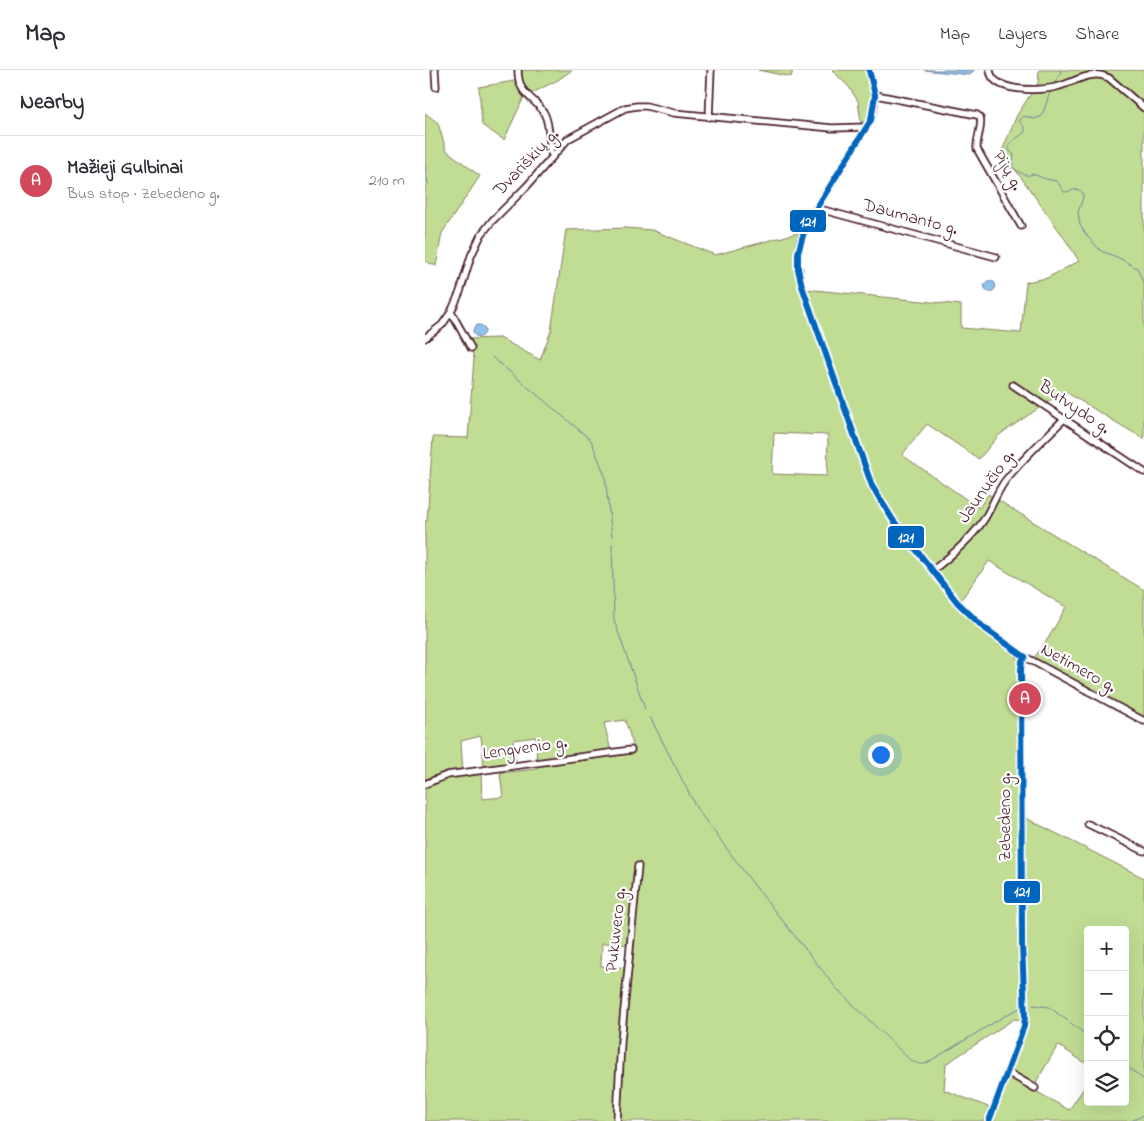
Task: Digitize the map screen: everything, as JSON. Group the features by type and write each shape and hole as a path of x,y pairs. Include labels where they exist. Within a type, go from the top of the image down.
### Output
{"street":[{"path":"435,70 436,87"},
{"path":"518,70 518,79 521,86 528,97 545,114 551,153 553,155"},
{"path":"709,117 711,70"},
{"path":"869,70 876,95"},
{"path":"990,70 993,78 1002,84 1025,89 1056,87 1091,75 1103,75 1144,108"},
{"name":"Netimero g.","path":"876,95 871,120 806,225 797,263 802,286 872,486 893,520 969,615 1025,657 1144,721"},
{"name":"Pijų g.","path":"876,95 980,116 981,122 977,149 1021,226"},
{"name":"Dvariškių g.","path":"425,338 442,325 451,312 460,292 471,256 485,229 527,186 563,144 574,135 625,108 646,106 674,113 832,128 867,127"},
{"name":"Daumanto g.","path":"816,208 996,257"},
{"path":"451,312 471,348"},
{"name":"Butvydo g.","path":"1013,384 1144,472"},
{"name":"Jaunučio g.","path":"933,570 969,538 983,522 997,492 1005,481 1031,451 1064,419"},
{"name":"Zebedeno g.","path":"989,1121 1025,1017 1022,944 1021,670 1025,657"},
{"name":"Lengvenio g.","path":"425,784 447,775 631,750"},
{"path":"1088,824 1144,851"},
{"name":"Pukuvero g.","path":"617,1121 621,1041 638,866"},
{"path":"1007,1072 1035,1088"}],"green space":[{"path":"521,70 572,70 558,80 524,97 504,140 482,125 479,87 520,80"},
{"path":"758,70 793,70 791,77"},
{"path":"832,70 866,70 873,99 871,113 861,123 858,101 849,87"},
{"path":"1039,70 1144,70 1144,439 1064,391 999,435 979,459 927,424 902,455 979,508 988,494 1144,590 1144,719 1034,658 1049,637 1066,607 989,561 960,601 881,498 805,289 961,305 961,328 1021,333 1026,282 1047,278 1079,261 1002,151 1017,115 1038,83"},
{"path":"425,113 438,123 446,150 480,176 442,233 436,266 425,261"},
{"path":"626,228 652,230 715,255 801,232 795,260 798,280 871,488 886,516 965,614 980,628 1010,649 1018,660 1022,1020 1014,1019 946,1064 944,1090 991,1108 986,1121 425,1121 425,521 427,521 433,437 468,438 474,358 468,339 500,338 540,360 551,331 566,230","holes":["774,433 828,435 827,476 772,474","625,720 635,751 612,755 604,723","481,736 484,766 516,762 513,740 536,737 537,769 500,773 503,797 482,799 481,774 463,775 461,741","602,943 634,945 632,968 601,966"]},
{"path":"1024,817 1144,878 1144,1121 992,1121 1021,1040 1028,1010 1024,950"}],"water":[{"path":"924,70 974,70 970,75"},
{"path":"990,280 996,286 990,292 984,286"},
{"path":"477,325 481,325 485,331 481,337 477,337 473,333 473,329"}],"waterway":[{"path":"1053,85 1061,70"},
{"path":"1051,91 1041,117 1034,119 1024,116 1019,121 1025,128 1025,132 1009,144 1009,150 1014,155 1012,169 1025,175 1033,174 1057,181 1064,192 1081,191 1083,197 1078,213 1080,225 1087,236 1101,251 1137,268 1144,284"},
{"path":"425,166 428,184"},
{"path":"492,357 591,440 605,476 612,537"},
{"path":"612,544 614,620 645,709"},
{"path":"650,717 697,809 754,885 837,989 910,1060 925,1064 1022,1007"},
{"path":"1033,1005 1049,1007 1084,1033"},
{"path":"1129,1068 1144,1080"},
{"path":"1131,1121 1144,1115"}],"transit line":[{"name":"121","path":"869,70 875,95 871,120 806,225 798,253 798,269 802,286 872,486 893,520 957,602 983,627 1025,657"},
{"name":"121","path":"989,1121 1024,1026 1025,1017 1022,944 1021,670 1022,661 1025,657"}],"place":[{"name":"Mažieji Gulbinai","path":"1025,699"}]}
